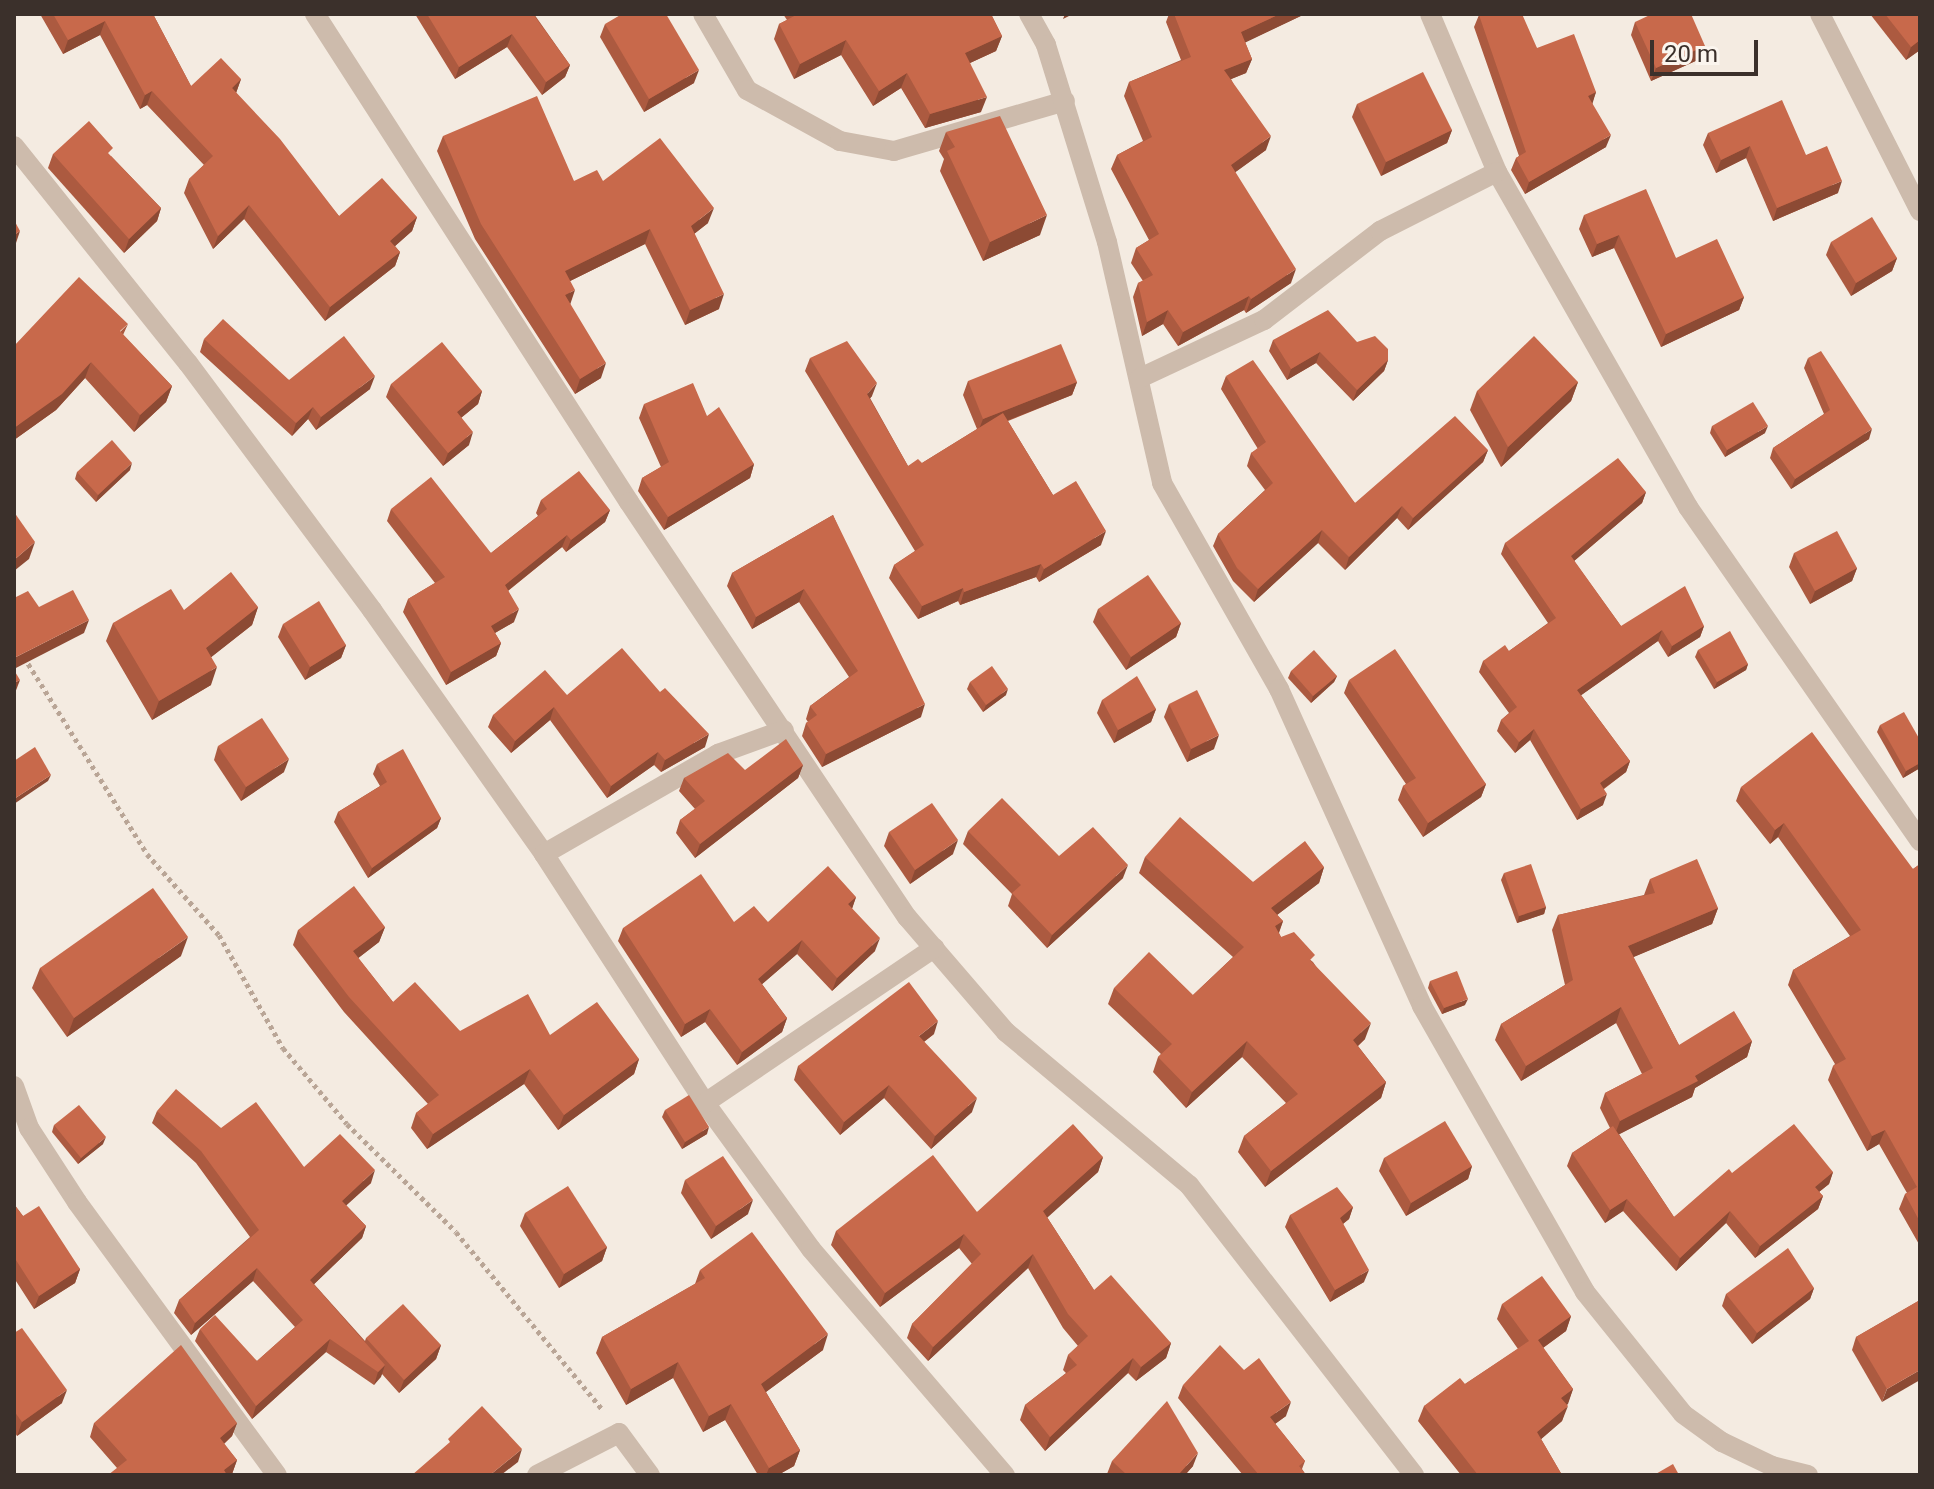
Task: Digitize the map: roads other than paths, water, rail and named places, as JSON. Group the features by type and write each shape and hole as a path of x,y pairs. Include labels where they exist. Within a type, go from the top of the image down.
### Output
{"street":[{"path":"315,14 587,439 907,917 1006,1032 1189,1185 1414,1475"},
{"path":"703,14 747,90 840,141 894,151 1065,101"},
{"path":"1029,14 1065,101 1107,242 1140,378 1148,441 1178,518 1279,689 1422,1006 1585,1292 1683,1414 1747,1454 1808,1475"},
{"path":"1430,14 1497,172 1688,507 1920,841"},
{"path":"1820,14 1920,211"},
{"path":"14,146 188,363 372,610 544,854 705,1103 811,1249 1005,1475"},
{"path":"1140,378 1264,320 1380,231 1497,172"},
{"path":"544,854 718,754 784,730"},
{"path":"705,1103 934,948"},
{"path":"14,1086 29,1128 77,1202 277,1475"},
{"path":"537,1475 619,1433 650,1475"}]}
